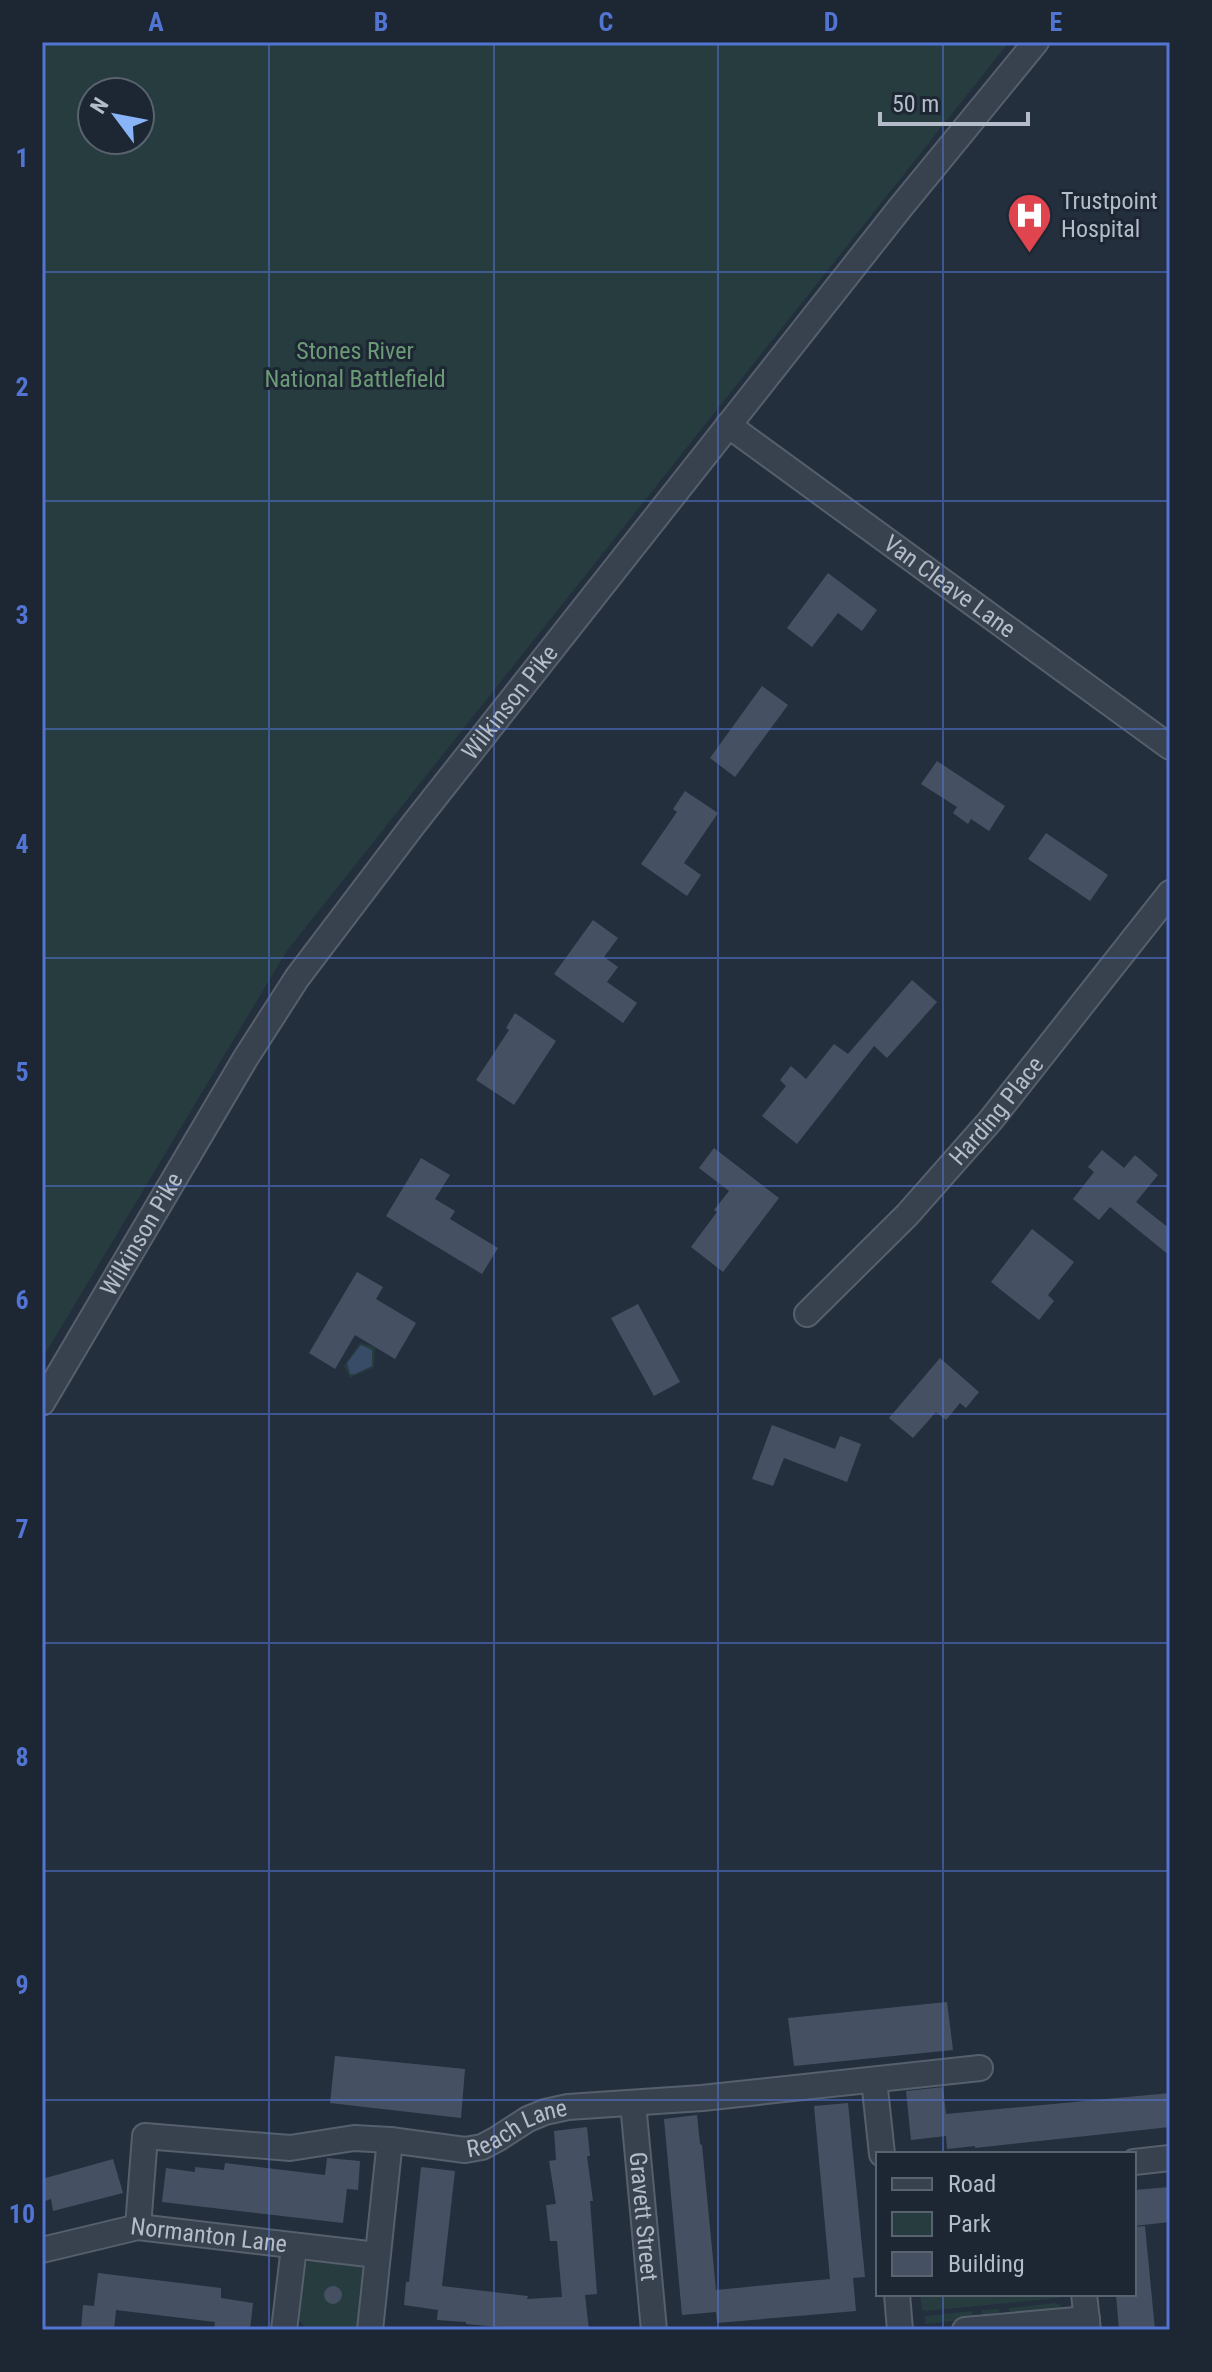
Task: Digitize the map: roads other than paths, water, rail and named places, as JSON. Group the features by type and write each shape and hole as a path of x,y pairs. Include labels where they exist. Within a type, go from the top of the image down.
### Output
{"street":[{"name":"Wilkinson Pike","path":"42,1403 288,991 413,825 728,425 960,131 1036,42"},
{"name":"Van Cleave Lane","path":"728,425 1170,747"},
{"name":"Harding Place","path":"807,1314 907,1215 990,1121 1170,893"},
{"name":"Reach Lane","path":"138,2227 145,2136 290,2148 354,2138 465,2150 482,2147 528,2119 568,2107 980,2068"},
{"path":"874,2080 882,2152"},
{"name":"Gravett Street","path":"633,2103 654,2330"},
{"path":"370,2330 390,2140"},
{"path":"1136,2162 1170,2158"},
{"name":"Normanton Lane","path":"42,2250 138,2227 377,2255"},
{"path":"284,2330 294,2247"},
{"path":"897,2296 900,2330"},
{"path":"965,2330 1087,2324 1084,2296"}],"water":[{"path":"361,1345 372,1350 372,1366 350,1374 347,1363"}],"place":[{"name":"Trustpoint Hospital","path":"1030,254"}],"park label":[{"name":"Stones River National Battlefield","path":"355,365"}]}
